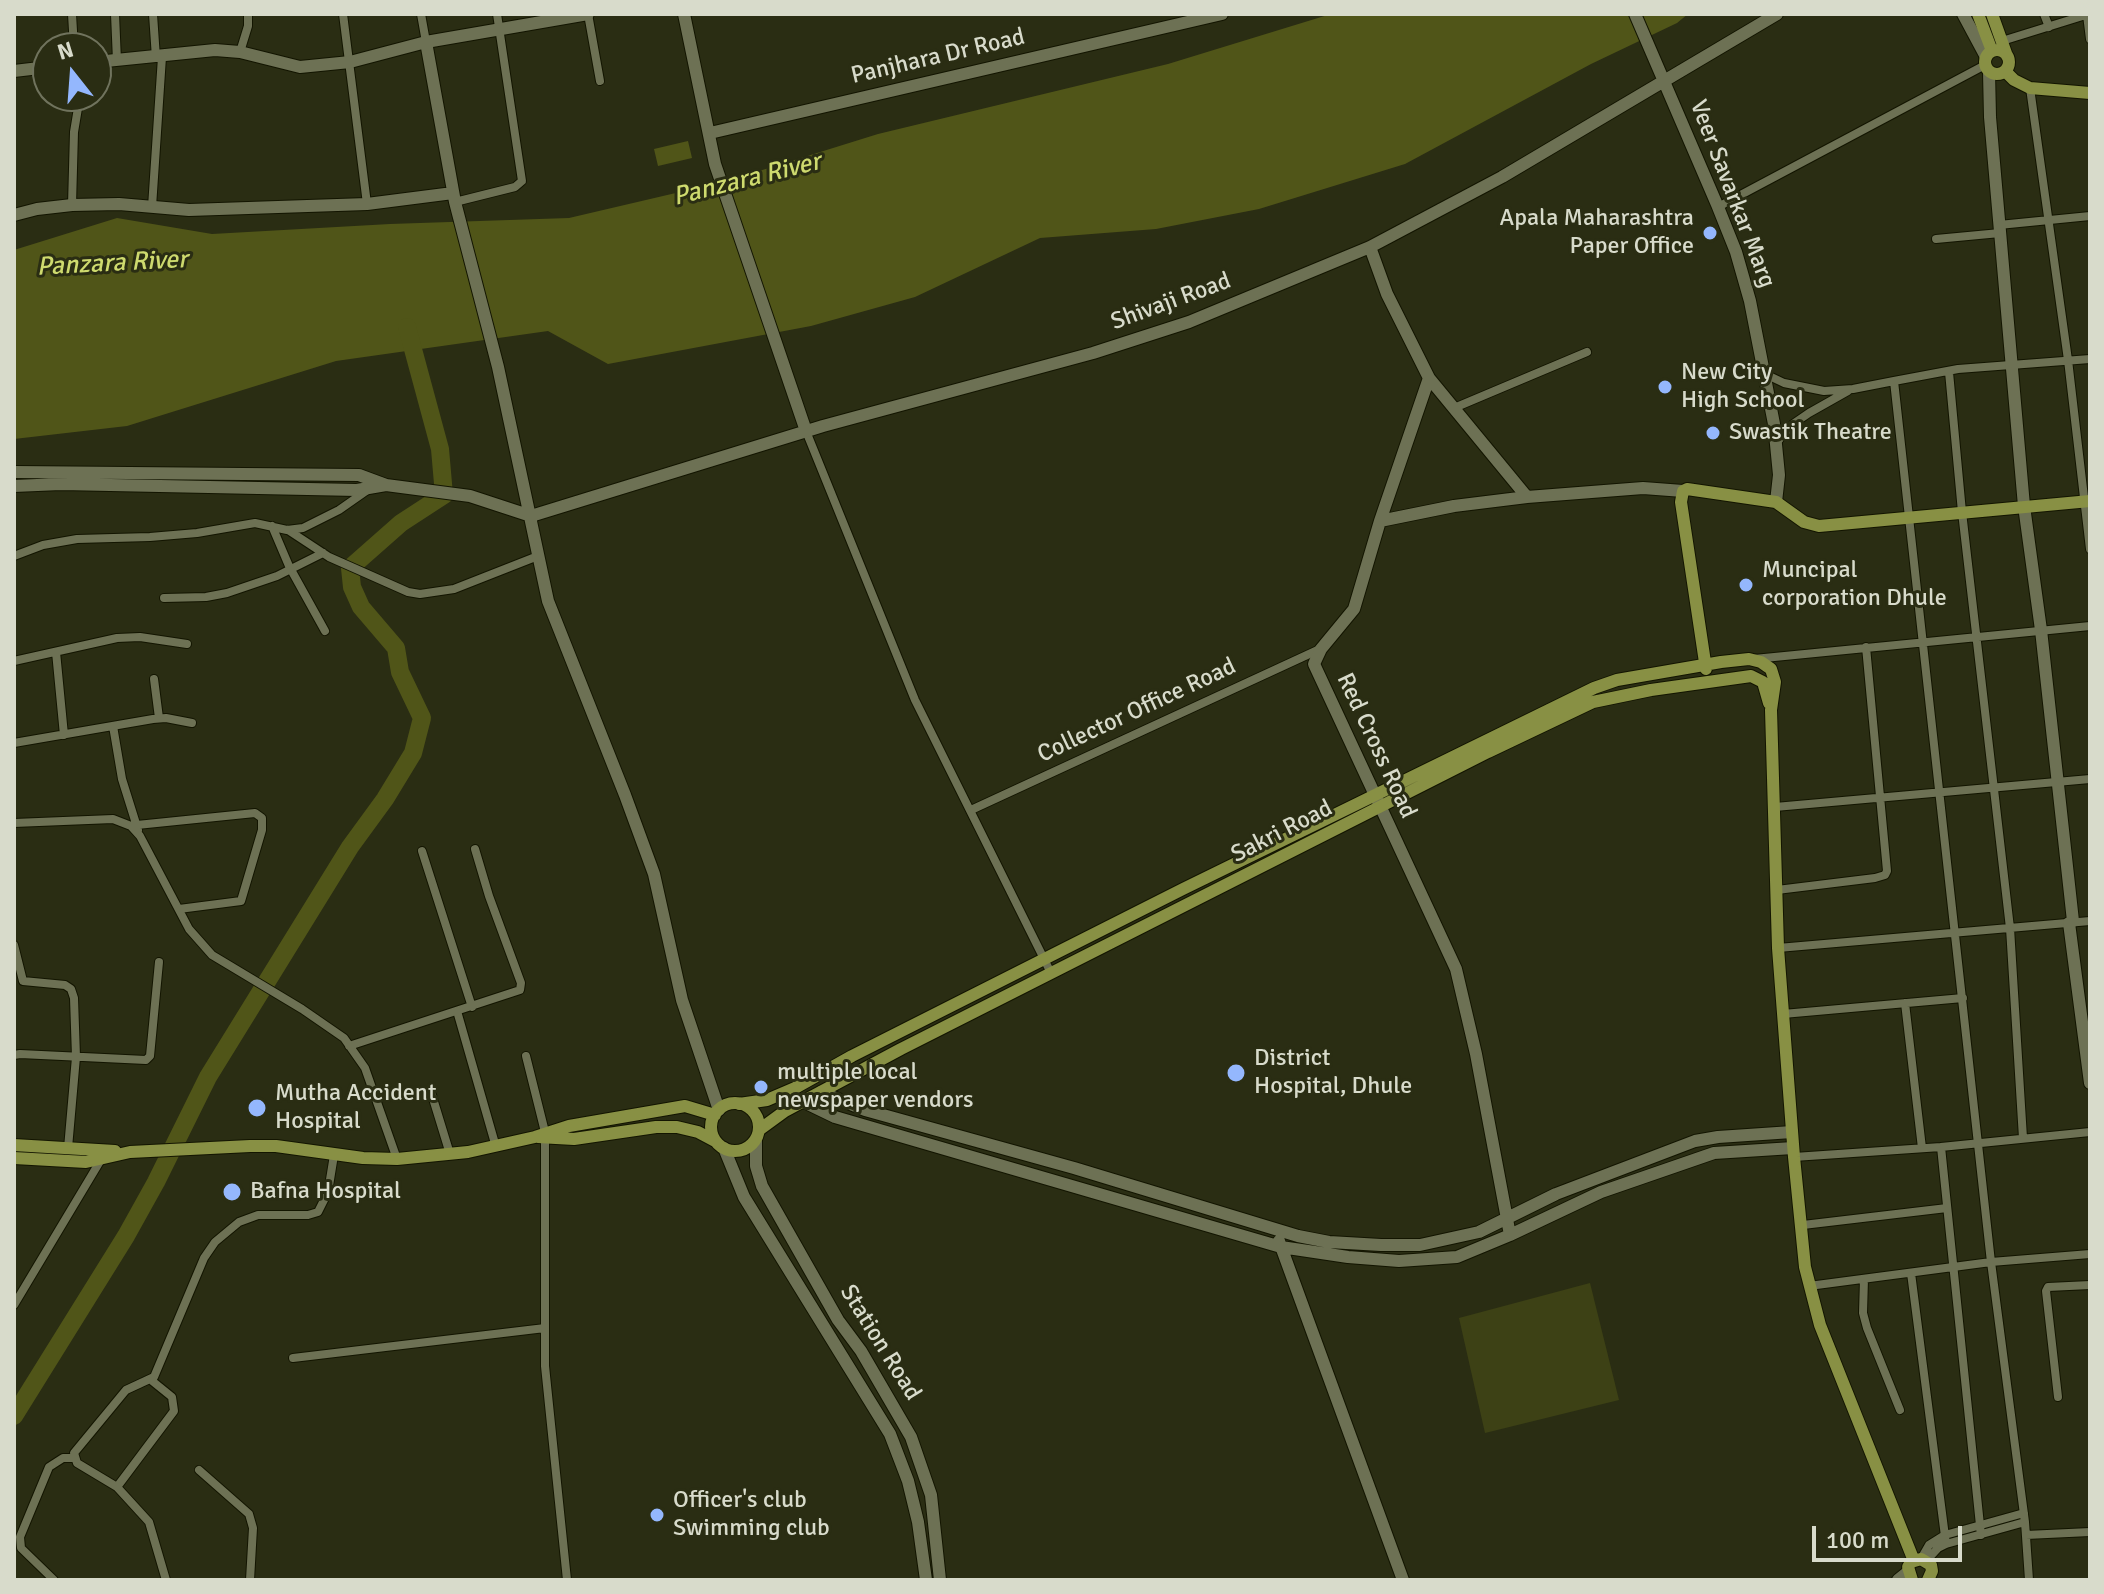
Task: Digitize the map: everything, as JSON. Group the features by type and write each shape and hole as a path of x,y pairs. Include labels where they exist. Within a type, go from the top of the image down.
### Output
{"main road":[{"path":"1978,14 1988,61 1997,74 2005,71 2009,64 1992,14"},
{"path":"1988,61 2001,51 2007,57"},
{"path":"2005,71 2030,88 2090,93"},
{"path":"1708,682 1681,502 1683,491 1776,502 1804,522 1819,526 2088,501"},
{"path":"719,1145 711,1126 717,1112 731,1104 767,1100 795,1088 852,1056 1044,960 1377,802 1594,688 1617,680 1705,664 1749,659 1761,662 1771,669 1775,682 1771,710 1778,948 1792,1132 1809,1286 1820,1325 1913,1569 1932,1571 1928,1580"},
{"name":"Sakri Road","path":"757,1135 785,1111 1377,802 1593,702 1740,676 1759,678 1763,682 1771,710"},
{"path":"542,1136 574,1139 667,1127 698,1132 719,1145 741,1150 757,1135 754,1113 739,1104"},
{"path":"14,1145 105,1154 214,1146 276,1146 334,1155 397,1159 496,1147 569,1126 685,1106 717,1112"},
{"path":"14,1158 86,1162 105,1154"}],"street":[{"path":"115,14 117,61"},
{"path":"152,207 159,57 153,14"},
{"path":"240,52 248,26 248,14"},
{"path":"343,14 367,204"},
{"path":"421,14 456,203 498,367 538,556 558,630 654,874 682,1000 717,1112"},
{"path":"14,215 72,205 189,210 456,203 515,187 522,181 497,14"},
{"path":"112,61 215,50 240,52 300,67 350,62 426,42 588,14 600,81"},
{"path":"684,14 715,164 806,431 915,700 1051,973"},
{"name":"Panjhara Dr Road","path":"710,133 1222,14"},
{"name":"Veer Savarkar Marg","path":"1635,14 1736,252 1765,374 1779,475 1776,502"},
{"name":"Shivaji Road","path":"531,516 806,431 1093,353 1189,322 1370,247 1502,177 1777,14"},
{"path":"1963,14 1988,61 1990,117 2024,506 2073,921 2069,923"},
{"path":"2044,14 2049,27"},
{"path":"2002,41 2088,14 2090,39"},
{"path":"1718,207 1988,61"},
{"path":"2030,88 2088,501 2090,549"},
{"path":"72,205 77,112"},
{"path":"1936,239 2090,216"},
{"path":"1370,247 1387,294 1429,378 1527,497"},
{"path":"1454,408 1587,352"},
{"path":"1765,374 1801,387 1824,391 1949,372 2090,359"},
{"path":"1949,372 2010,928 2023,1138"},
{"name":"Red Cross Road","path":"1429,378 1380,521 1354,609 1316,656 1315,669 1456,969 1476,1054 1510,1235"},
{"path":"1894,381 2029,1580"},
{"path":"1776,443 1793,424 1853,389"},
{"path":"14,472 359,475 386,485 470,496 531,516"},
{"path":"14,486 369,489 386,485"},
{"path":"1380,521 1454,506 1527,497 1643,488 1683,491"},
{"path":"287,530 319,522 369,489"},
{"path":"14,556 43,545 77,539 197,533 255,523 287,530 326,555 408,592 428,594 454,589 538,556"},
{"path":"272,526 291,569 325,631"},
{"path":"164,598 227,593 326,555"},
{"path":"1749,659 2090,626"},
{"path":"14,661 117,638 140,637 187,644"},
{"path":"1777,890 1885,875 1888,865 1866,647"},
{"name":"Collector Office Road","path":"971,810 1321,649"},
{"path":"56,652 64,735"},
{"path":"154,679 159,718"},
{"path":"14,743 159,718 192,723"},
{"path":"113,726 122,779 140,836 189,929 212,955 344,1038 365,1068 397,1159"},
{"path":"1775,807 2090,779"},
{"path":"137,825 255,813 262,818 262,830 241,901 179,909"},
{"path":"14,823 113,819 131,826 140,836"},
{"path":"349,1046 516,993 522,986 475,849"},
{"path":"422,851 472,1007"},
{"path":"1778,948 2090,921"},
{"path":"2069,923 2090,1083"},
{"path":"14,945 23,981 65,985 71,989 74,998 76,1057 68,1148"},
{"path":"14,1055 141,1061 150,1056 159,962"},
{"path":"1783,1014 1963,998"},
{"path":"1905,1003 1922,1148"},
{"path":"457,1011 496,1147"},
{"path":"526,1056 542,1136 545,1366 567,1580"},
{"path":"431,1092 450,1154"},
{"path":"821,1092 865,1110 1274,1229 1329,1242 1420,1245 1479,1232 1556,1194 1695,1141 1792,1132"},
{"path":"804,1102 835,1117 1281,1247 1348,1257 1430,1260 1457,1257 1601,1192 1714,1153 1941,1147 2090,1132"},
{"name":"Station Road","path":"757,1135 756,1166 762,1186 838,1320 861,1351 911,1437 931,1495 940,1580"},
{"name":"Station Road","path":"719,1145 744,1197 890,1434 908,1481 918,1522 926,1580"},
{"path":"1941,1147 1981,1535"},
{"path":"14,1305 105,1154"},
{"path":"151,1380 204,1258 215,1242 239,1222 258,1215 308,1215 318,1212 328,1192 334,1155"},
{"path":"1120,1201 1126,1184"},
{"path":"1803,1225 1947,1208"},
{"path":"1274,1229 1403,1580"},
{"path":"1809,1286 1991,1262 2090,1254"},
{"path":"1911,1273 1946,1539"},
{"path":"1864,1279 1863,1313 1867,1328 1900,1410"},
{"path":"2058,1397 2046,1291 2048,1287 2090,1285"},
{"path":"293,1358 545,1328"},
{"path":"151,1380 126,1390 74,1453 74,1458 77,1463 117,1487 149,1522 166,1580"},
{"path":"117,1487 174,1411 172,1397 151,1380"},
{"path":"54,1580 21,1548 20,1537 49,1467 63,1458 74,1458"},
{"path":"199,1470 249,1514 253,1528 250,1580"},
{"path":"1913,1569 1946,1539 1978,1524 2024,1518"},
{"path":"1946,1539 1981,1535 2024,1518"},
{"path":"2026,1535 2090,1532"}],"shaded area":[{"path":"1590,1283 1619,1400 1485,1433 1459,1318"}],"water":[{"name":"Panzara River","path":"1331,14 1688,14 1677,23 1591,64 1405,164 1259,209 1156,229 1040,238 915,297 811,326 608,364 548,331 336,361 127,426 14,439 14,250 117,218 212,234 569,218 727,181 878,134 1168,64"},
{"path":"688,141 692,158 658,166 654,149"}],"waterway":[{"path":"14,1416 126,1236 208,1077 350,847 413,753 422,718 400,672 396,648 361,607 352,587 350,568 401,523 444,495 440,449 407,327"}],"place":[{"name":"Apala Maharashtra Paper Office","path":"1710,233"},
{"name":"New City High School","path":"1665,387"},
{"name":"Swastik Theatre","path":"1713,433"},
{"name":"Muncipal corporation Dhule","path":"1746,585"},
{"name":"District Hospital, Dhule","path":"1236,1073"},
{"name":"multiple local newspaper vendors","path":"761,1087"},
{"name":"Mutha Accident Hospital","path":"257,1108"},
{"name":"Bafna Hospital","path":"232,1192"},
{"name":"Officer's club Swimming club","path":"657,1515"}]}
